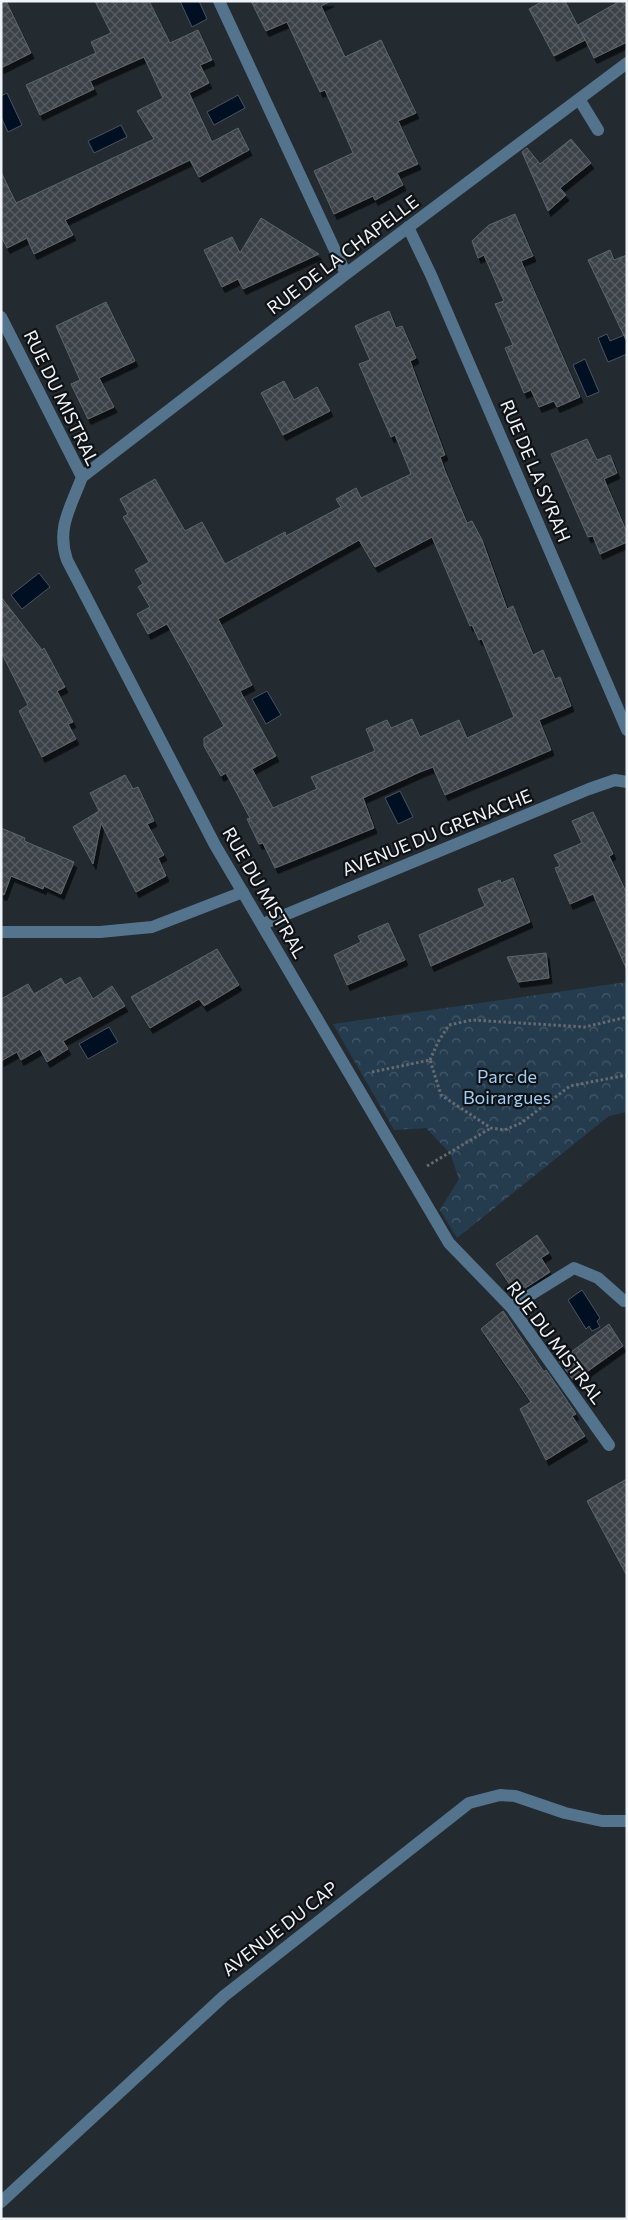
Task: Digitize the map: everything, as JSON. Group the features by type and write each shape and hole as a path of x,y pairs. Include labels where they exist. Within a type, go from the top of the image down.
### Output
{"street":[{"path":"218,1 346,274"},
{"name":"RUE DE LA CHAPELLE","path":"82,477 346,274 627,63"},
{"path":"579,99 598,130"},
{"name":"RUE DE LA SYRAH","path":"408,228 431,275 627,730"},
{"name":"RUE DU MISTRAL","path":"1,317 82,477 63,528 62,544 67,560 215,845 411,1175 449,1243 511,1307 609,1445"},
{"name":"AVENUE DU GRENACHE","path":"262,924 589,789 615,780 627,782"},
{"path":"1,932 100,932 152,927 243,892"},
{"path":"511,1307 574,1268 598,1278 624,1301 627,1300"},
{"name":"AVENUE DU CAP","path":"1,2202 224,1996 469,1803 500,1795 515,1796 565,1813 602,1821 627,1821"}],"path":[{"path":"627,1017 585,1027 472,1020 449,1025 438,1042 430,1060 441,1096 491,1128 505,1130 521,1123 570,1086 627,1074"},
{"path":"352,1076 430,1060"},
{"path":"411,1175 491,1128"}],"green space":[{"name":"Parc de Boirargues","path":"627,982 627,1112 609,1116 457,1238 440,1210 459,1179 450,1153 426,1128 394,1130 333,1024"}],"shaded area":[{"path":"180,1 199,1 207,19 192,27"},
{"path":"7,93 22,125 8,132 1,117 1,96"},
{"path":"238,95 245,108 214,125 207,112"},
{"path":"121,125 127,137 94,153 88,141"},
{"path":"607,334 610,341 627,334 627,354 608,362 598,338"},
{"path":"585,359 599,392 587,397 573,365"},
{"path":"39,573 50,587 22,609 11,595"},
{"path":"267,691 281,715 266,724 252,699"},
{"path":"400,791 413,817 398,824 385,798"},
{"path":"109,1027 118,1042 88,1059 79,1044"},
{"path":"582,1290 600,1318 597,1321 600,1327 592,1331 589,1326 586,1329 568,1300"}],"building":[{"path":"1,1 6,1 31,53 1,68"},
{"path":"95,1 149,1 170,43 198,30 212,60 200,65 209,83 189,93 212,142 238,128 249,150 199,177 190,160 65,220 73,235 34,254 27,238 7,248 1,236 1,172 16,203 154,139 137,111 163,98 144,57 90,81 94,89 40,115 26,85 96,53 91,42 111,33"},
{"path":"251,1 331,1 321,6 345,57 381,40 416,113 398,121 418,164 397,173 403,185 375,200 373,196 334,214 314,171 353,153 325,90 320,92 287,22 266,31"},
{"path":"543,1 565,1 585,40 554,56 529,9"},
{"path":"620,1 627,1 627,42 594,58 578,25"},
{"path":"571,139 591,163 560,188 566,195 548,211 522,152 527,148 540,164"},
{"path":"515,214 533,256 521,261 580,397 557,407 554,401 539,407 531,390 524,393 505,348 513,345 495,304 504,301 484,255 478,258 472,241 489,225"},
{"path":"261,218 319,254 243,289 238,279 222,287 204,250 232,237 240,253"},
{"path":"610,250 614,260 627,255 627,342 588,260"},
{"path":"106,302 135,361 99,378 114,407 88,419 71,384 80,380 56,326"},
{"path":"389,311 396,328 402,326 416,358 410,361 445,455 440,457 467,523 472,521 482,540 507,609 513,606 533,655 543,650 555,679 560,677 571,706 539,720 551,750 445,795 433,767 420,772 363,798 374,828 275,868 263,843 259,844 247,819 250,818 226,773 221,776 204,746 204,738 224,726 167,624 148,634 137,614 150,607 138,587 143,584 135,570 149,562 123,517 128,514 120,499 155,479 185,531 202,522 225,564 285,532 286,536 341,507 336,499 356,488 361,498 411,474 395,435 391,437 359,364 370,360 355,326","holes":["432,537 470,626 472,625 479,640 482,639 514,717 467,738 459,720 420,737 412,719 391,728 387,720 366,729 375,751 311,777 317,789 273,808 252,769 276,756 240,691 252,685 218,619 359,540 375,567"]},
{"path":"284,381 294,400 317,387 330,411 283,435 261,393"},
{"path":"587,439 597,460 610,455 617,473 604,479 627,533 627,542 600,554 593,536 588,537 551,454"},
{"path":"1,597 42,650 44,648 65,687 57,691 73,722 68,724 76,739 42,757 19,711 28,705 1,652"},
{"path":"125,775 133,789 138,787 154,821 147,824 164,855 158,858 166,876 136,892 101,823 93,864 73,827 99,811 90,793"},
{"path":"593,812 613,854 609,856 627,894 627,970 593,894 570,904 555,868 560,866 554,855 582,843 572,821"},
{"path":"1,828 25,838 24,841 74,862 61,894 44,886 43,889 11,876 4,895 1,894"},
{"path":"513,878 530,922 431,966 419,935 485,906 478,889 500,880 501,883"},
{"path":"388,923 405,960 347,985 334,955 361,942 358,936"},
{"path":"217,949 239,985 204,1006 199,999 150,1028 131,997"},
{"path":"546,953 549,978 518,982 507,957"},
{"path":"80,977 93,999 112,986 125,1006 63,1041 68,1049 47,1062 40,1049 21,1060 17,1052 1,1061 1,999 28,984 34,994 61,978 65,985"},
{"path":"537,1235 549,1253 541,1258 550,1272 516,1294 496,1264"},
{"path":"503,1311 544,1372 546,1370 576,1414 572,1416 585,1436 546,1460 520,1409 531,1402 481,1329"},
{"path":"609,1324 623,1346 574,1381 559,1361"},
{"path":"627,1479 627,1576 587,1501"}]}
